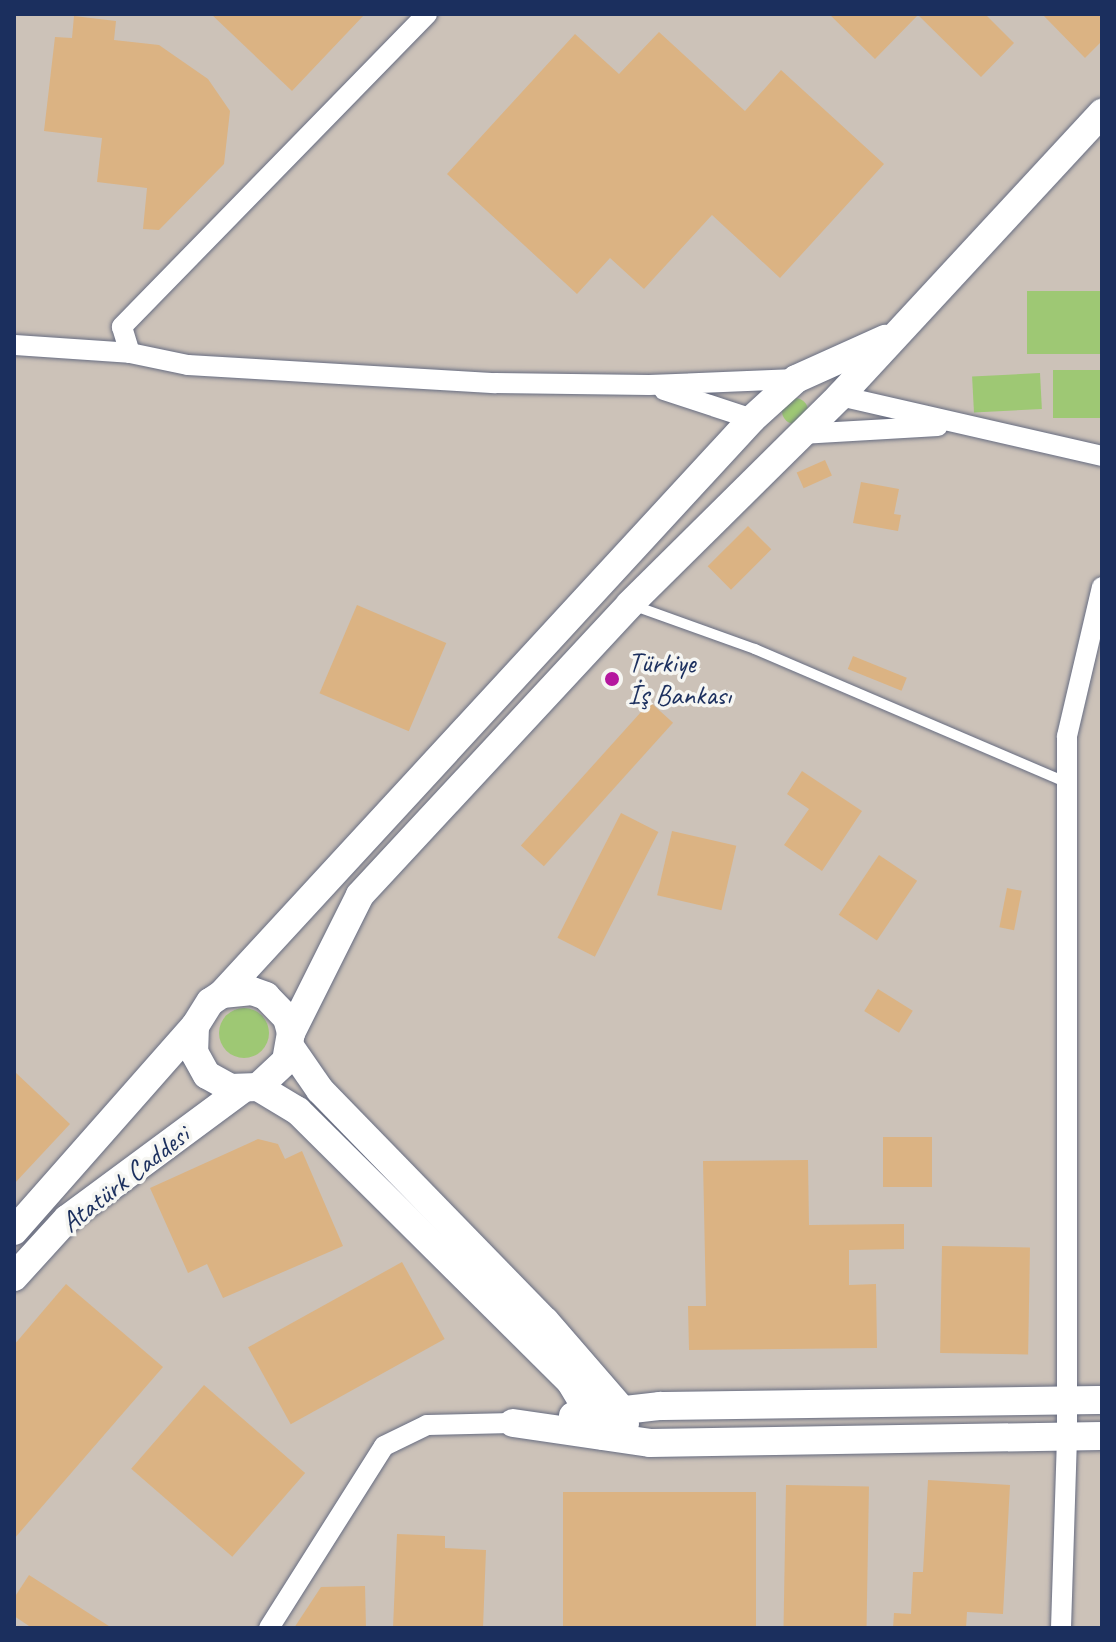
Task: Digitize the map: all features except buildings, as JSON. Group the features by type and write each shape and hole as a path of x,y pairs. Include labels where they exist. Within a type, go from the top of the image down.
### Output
{"street":[{"path":"130,353 122,327 427,14"},
{"path":"250,1088 279,1072 291,1040 360,895 630,604 840,396 1102,113"},
{"path":"607,1430 570,1381 298,1111 250,1088 207,1075 194,1052 195,1026 200,1013 222,994 752,419 796,379 893,336"},
{"path":"14,345 130,353 203,366 495,383 649,385 796,379 840,396 1102,456"},
{"path":"649,385 801,434 962,425"},
{"path":"1061,1628 1067,1437 1067,736 1102,587"},
{"path":"222,994 252,991 266,996 278,1006 291,1040 320,1090 545,1321 622,1410"},
{"name":"Atatürk Caddesi","path":"14,1231 195,1026"},
{"name":"Atatürk Caddesi","path":"14,1277 67,1219 250,1088"},
{"path":"622,1410 1102,1400"},
{"path":"607,1430 622,1410"},
{"path":"269,1628 384,1446 427,1425 513,1423 607,1430 1102,1436"}],"lane":[{"path":"630,604 755,649 1067,783"}],"shaded area":[{"path":"14,14 1102,14 1102,1628 14,1628"}],"green space":[{"path":"1027,291 1102,291 1102,354 1027,354"},
{"path":"1053,370 1102,370 1102,418 1053,418"},
{"path":"1040,373 1042,409 974,413 972,377"},
{"path":"795,398 804,402 808,411 804,420 795,424 786,420 782,411 786,402"},
{"path":"244,1008 261,1016 269,1033 261,1050 244,1058 227,1050 219,1033 227,1016"}],"place":[{"name":"Türkiye İş Bankası","path":"612,679"}]}
